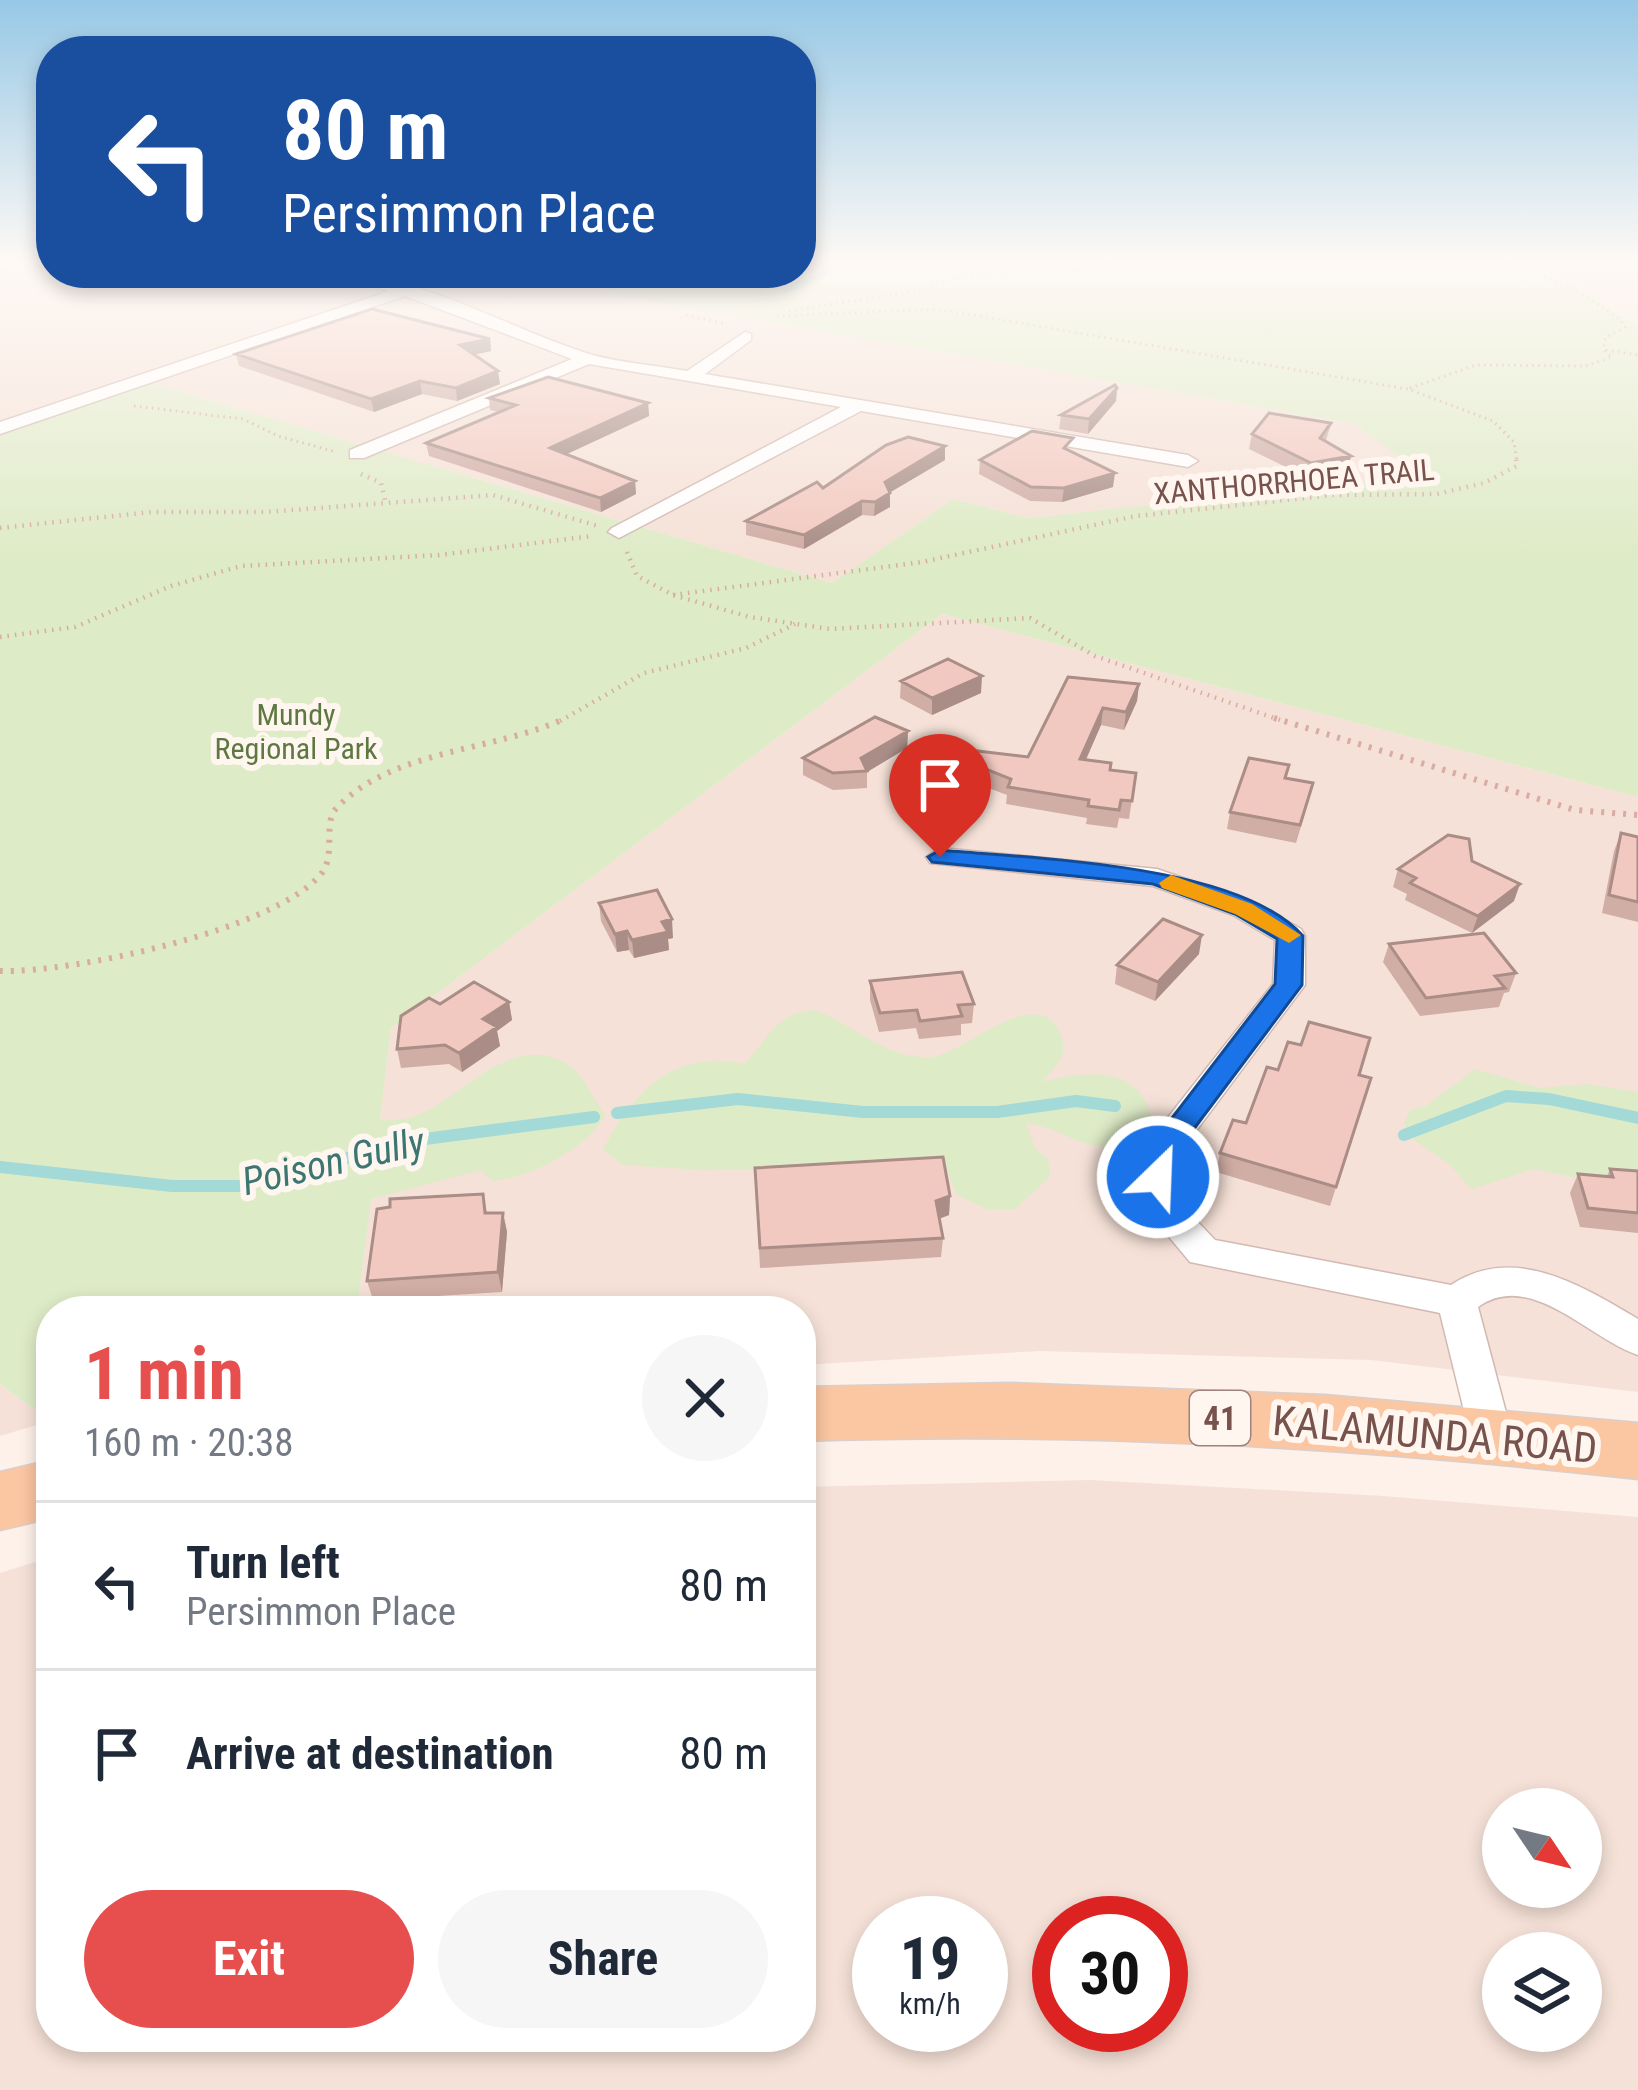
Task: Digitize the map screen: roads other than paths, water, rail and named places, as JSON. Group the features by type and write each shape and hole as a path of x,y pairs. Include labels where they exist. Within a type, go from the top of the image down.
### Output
{"main road":[{"name":"KALAMUNDA ROAD","path":"816,1414 1075,1409 1491,1435 1638,1451"},
{"path":"0,1501 36,1493"}],"street":[{"path":"0,428 198,361"},
{"path":"357,454 583,361"},
{"path":"596,361 1188,461"},
{"path":"690,377 708,361"},
{"path":"619,532 859,405"},
{"path":"940,857 1157,878 1244,909 1290,936 1288,985 1160,1153 1156,1201 1204,1252 1457,1301"},
{"path":"1457,1301 1473,1286 1504,1277 1562,1297 1638,1340"},
{"path":"1457,1301 1491,1435"}],"waterway":[{"name":"Poison Gully","path":"1404,1135 1506,1096 1549,1099 1638,1118"},
{"name":"Poison Gully","path":"617,1113 738,1099 863,1112 997,1112 1076,1101 1115,1106"},
{"name":"Poison Gully","path":"0,1167 172,1186 241,1186 417,1140 594,1117"}],"park label":[{"name":"Mundy Regional Park","path":"296,732"}]}
